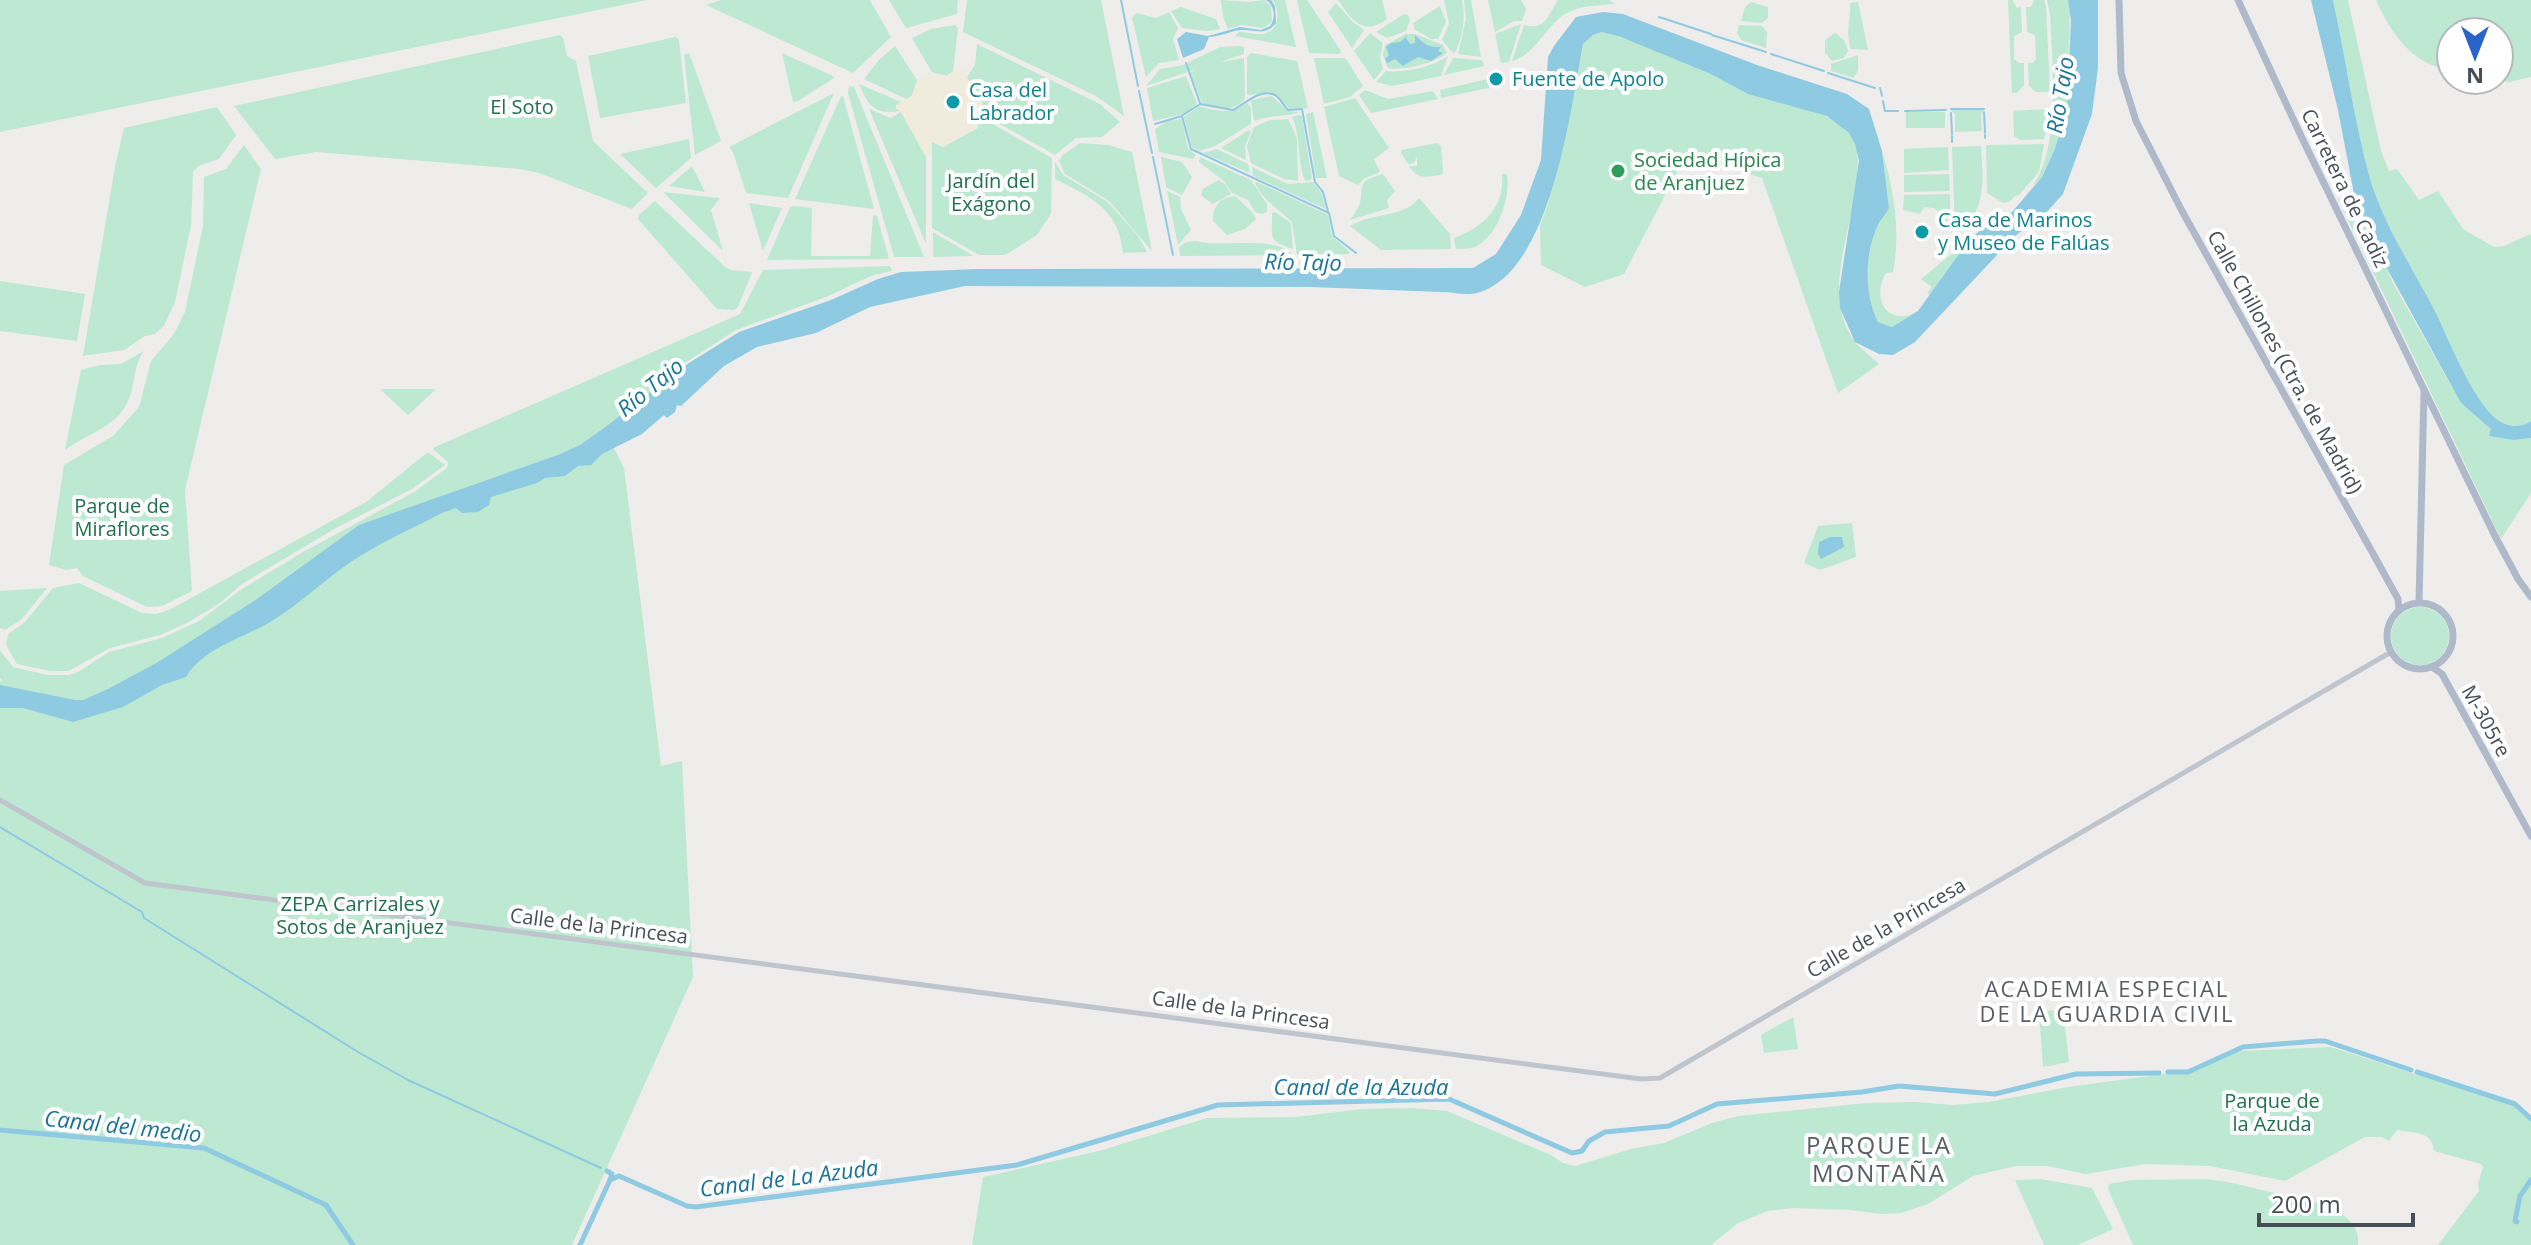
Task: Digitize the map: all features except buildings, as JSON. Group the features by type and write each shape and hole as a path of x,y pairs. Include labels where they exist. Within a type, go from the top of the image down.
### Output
{"main road":[{"name":"Calle Chillones (Ctra. de Madrid)","path":"2119,0 2121,73 2127,98 2141,131 2182,211 2398,599 2399,610"},
{"name":"Carretera de Cadiz","path":"2238,0 2495,536 2531,597"},
{"path":"2419,602 2424,389"},
{"path":"2419,602 2437,606 2444,612 2452,626 2452,645 2448,654 2432,667 2419,669 2402,664 2391,652 2387,643 2387,628 2399,610 2419,602"},
{"name":"M-305re","path":"2432,667 2442,674 2531,836"}],"street":[{"name":"Calle de la Princesa","path":"0,800 145,883 1641,1079 1660,1078 2391,652"}],"green space":[{"path":"0,0 647,0 0,132"},
{"path":"721,0 870,0 891,37 853,73 706,5"},
{"path":"889,0 958,0 957,14 906,28"},
{"path":"967,0 1101,0 1124,116 1096,96 963,32"},
{"path":"1221,0 1264,0 1271,6 1272,22 1263,28 1241,25 1228,29"},
{"path":"1273,0 1285,0 1296,47 1235,36 1239,32 1259,34 1271,31 1277,17"},
{"path":"1297,0 1307,0 1341,51 1340,54 1309,53"},
{"path":"1338,0 1382,0 1387,19 1371,26 1359,24"},
{"path":"1444,0 1462,0 1463,28 1454,54 1442,40 1449,24"},
{"path":"1464,0 1471,0 1481,57 1458,54 1466,19"},
{"path":"1488,0 1521,0 1526,9 1522,21 1514,21 1495,32"},
{"path":"1558,0 1609,0 1615,4 1584,7 1565,14 1527,53 1512,61 1524,25 1542,24"},
{"path":"2008,0 2012,0 2017,8 2021,7 2022,32 2014,36 2014,59 2024,63 2024,85 2017,93 2012,93"},
{"path":"2034,0 2044,0 2046,6 2050,92 2036,92 2029,86 2028,63 2036,59 2035,35 2027,32 2026,7 2031,7"},
{"path":"2047,0 2068,0 2070,11 2067,111 2042,177 2031,188 2041,171 2051,128 2053,80"},
{"path":"2333,0 2348,0 2381,151 2389,171 2397,169 2419,200 2438,191 2463,229 2494,247 2531,234 2531,421 2526,424 2502,423 2477,396 2384,215 2364,157"},
{"path":"2376,0 2531,0 2531,77 2515,81 2515,16 2435,16 2435,66 2404,46"},
{"path":"1751,2 1768,7 1768,18 1762,23 1741,21 1745,7"},
{"path":"1858,2 1868,50 1851,49 1849,42 1850,3"},
{"path":"1336,3 1364,30 1352,48 1328,12"},
{"path":"1440,6 1446,22 1438,39 1431,39 1414,29 1413,23"},
{"path":"1181,7 1216,19 1220,29 1182,28 1171,11"},
{"path":"1169,12 1178,28 1173,39 1179,60 1159,63 1146,77 1132,18 1136,13 1156,18"},
{"path":"1404,14 1410,20 1406,31 1387,38 1376,32"},
{"path":"1521,24 1509,62 1501,63 1495,34"},
{"path":"955,25 958,28 953,71 946,76 932,72 912,38 931,29"},
{"path":"1739,25 1762,26 1767,32 1766,48 1741,40 1737,33"},
{"path":"1603,32 1674,57 1748,93 1820,113 1844,127 1855,143 1857,172 1841,266 1841,307 1846,327 1857,344 1879,364 1838,393 1762,178 1686,155 1624,274 1585,287 1541,265 1540,226 1565,141 1583,44 1593,35"},
{"path":"1370,33 1383,43 1380,57 1383,69 1374,80 1354,51"},
{"path":"1835,33 1844,40 1848,51 1844,58 1832,61 1825,53 1825,40"},
{"path":"1406,34 1415,34 1443,45 1447,53 1419,65 1388,68 1383,55 1385,45"},
{"name":"El Soto","path":"560,35 567,56 576,61 593,141 648,193 632,209 539,173 520,169 316,152 275,159 234,106"},
{"path":"676,37 679,40 686,103 600,118 588,56"},
{"path":"977,44 1100,104 1120,122 1102,137 1076,138 1055,155 991,119 967,77 975,65"},
{"path":"895,46 917,80 912,96 906,99 864,79"},
{"path":"1220,47 1244,47 1244,54 1220,62 1244,58 1245,98 1236,106 1219,108 1202,103 1190,73 1194,70 1146,86 1160,69 1183,65"},
{"path":"689,53 721,141 695,155 684,55"},
{"path":"782,53 833,76 834,78 793,102"},
{"path":"1251,53 1297,61 1308,108 1290,109 1272,93 1247,95 1247,57"},
{"path":"1858,55 1858,70 1854,78 1831,71 1831,64"},
{"path":"1448,56 1441,76 1392,86 1376,82 1386,71 1418,68"},
{"path":"1314,58 1343,58 1363,86 1350,97 1324,104"},
{"path":"1453,58 1482,60 1484,66 1444,75"},
{"path":"1186,76 1197,104 1184,114 1153,121 1147,88"},
{"path":"1487,79 1489,88 1441,98 1440,90"},
{"path":"859,84 901,102 897,105 899,111 883,111 873,107"},
{"path":"849,86 854,87 924,257 894,257 848,93"},
{"path":"1365,90 1388,99 1433,91 1438,99 1371,113 1359,95"},
{"path":"834,93 788,198 746,193 729,147"},
{"path":"843,96 874,209 795,199"},
{"path":"1272,96 1288,111 1301,112 1254,121 1251,100"},
{"path":"1355,98 1389,148 1374,159 1380,172 1365,178 1358,185 1339,176 1324,107"},
{"path":"1247,103 1251,108 1251,124 1215,146 1199,151 1192,147 1184,117 1199,106 1224,111"},
{"path":"217,107 236,135 219,159 198,166 193,172 191,225 175,302 164,326 124,350 83,356 124,128"},
{"path":"869,109 891,118 901,112 926,157 926,244"},
{"path":"1984,109 1981,114 1982,131 1955,132 1955,114 1951,110"},
{"path":"2049,109 2044,139 2020,140 2014,136 2013,111"},
{"path":"1313,112 1327,178 1316,178 1306,114"},
{"path":"1906,112 1945,112 1945,128 1906,128"},
{"name":"Jardín del Exágono","path":"977,115 1052,158 1051,214 1037,235 1005,255 979,255 932,228 932,142 943,147 977,128"},
{"path":"1302,116 1312,178 1305,181 1292,117"},
{"path":"1182,119 1188,148 1196,155 1193,159 1159,152 1155,129 1168,121"},
{"path":"1288,119 1297,138 1298,181 1284,179 1251,163 1247,146 1254,127 1270,120"},
{"path":"1249,130 1246,160 1221,148"},
{"path":"689,139 691,158 656,188 620,154"},
{"path":"1080,143 1108,145 1132,152 1152,251 1109,201 1065,174 1059,161"},
{"path":"1437,143 1441,146 1443,172 1441,175 1419,176 1409,166 1417,166 1417,156 1414,163 1408,164 1402,150"},
{"path":"2044,144 2039,172 2018,196 2003,203 1987,193 1986,145"},
{"name":"Parque de Miraflores","path":"244,145 261,169 185,490 192,591 162,606 147,607 83,576 77,568 66,570 49,565 64,465 113,436 139,407 151,361 174,334 185,312 203,226 204,177 226,169"},
{"path":"1981,146 1980,201 1962,230 1955,227 1952,147"},
{"path":"1948,147 1949,170 1904,173 1904,149"},
{"path":"1217,149 1248,164 1250,173 1203,153"},
{"path":"1882,151 1893,196 1896,241 1893,272 1886,273 1881,301 1891,314 1908,315 1918,311 1892,327 1878,322 1868,286 1868,260 1874,234 1889,208"},
{"path":"1161,157 1182,162 1192,177 1182,195 1166,187"},
{"path":"1200,157 1251,180 1267,204 1267,212 1255,212 1248,200 1232,193 1224,181 1199,162"},
{"path":"1055,162 1063,175 1108,202 1138,236 1147,252 1123,253 1116,225 1109,215 1091,199 1055,179"},
{"path":"692,166 705,192 669,186"},
{"path":"1252,167 1288,184 1313,182 1321,192 1326,209 1253,176"},
{"path":"1383,174 1395,191 1387,200 1389,208 1350,220 1358,208 1363,183"},
{"path":"1502,174 1507,174 1507,194 1496,225 1475,247 1456,249 1454,238 1483,222 1496,206"},
{"path":"1949,174 1950,191 1904,192 1904,175"},
{"path":"1218,180 1225,184 1231,194 1213,204 1201,195 1203,189"},
{"path":"1257,182 1328,215 1332,236 1349,254 1297,255 1292,222 1262,195"},
{"path":"1167,191 1180,197 1181,209 1191,230 1178,245"},
{"path":"663,192 720,198 711,210 723,251"},
{"path":"1950,194 1950,226 1938,220 1940,213 1934,208 1924,207 1920,214 1903,210 1904,195"},
{"path":"2354,194 2393,283 2461,403 2492,429 2489,435 2514,440 2531,438 2531,493 2501,539 2338,199"},
{"path":"1235,196 1256,219 1245,229 1227,235 1213,221 1213,215 1218,203"},
{"path":"1419,198 1450,234 1451,249 1381,250 1350,226 1404,209"},
{"path":"655,201 724,266 730,270 752,272 738,307 734,310 717,309 638,219"},
{"path":"749,203 782,208 763,251"},
{"path":"790,207 812,208 811,256 870,256 873,215 877,216 889,259 767,260"},
{"path":"1272,213 1291,223 1293,249 1278,243 1273,237"},
{"path":"933,232 972,255 973,256 933,257"},
{"path":"1978,232 1930,295 1927,293 1932,287 1921,279"},
{"path":"1196,241 1274,245 1293,255 1180,256 1179,247"},
{"name":"ZEPA Carrizales y Sotos de Aranjuez","path":"890,266 892,271 873,275 826,297 736,330 677,368 646,397 604,428 624,468 661,766 682,761 693,977 572,1245 0,1245 0,681 3,681 0,678 0,650 13,667 48,675 69,675 109,652 162,638 199,621 242,589 303,552 414,492 447,468 448,462 433,449 435,447 740,314 763,270"},
{"path":"0,281 85,294 77,341 0,331"},
{"path":"144,351 121,413 65,450 81,370 121,364"},
{"path":"380,389 436,389 408,415"},
{"path":"428,452 445,465 412,489 336,528 242,584 220,603 187,623 160,635 110,648 69,671 50,671 17,664 6,645 8,634 25,622 53,588 79,583 142,613 156,614 171,609 366,502"},
{"path":"1852,523 1856,557 1820,570 1804,563 1818,526"},
{"path":"47,588 22,619 5,630 0,628 0,591"},
{"path":"2420,607 2441,615 2449,636 2441,657 2420,665 2399,657 2391,636 2399,615"},
{"path":"2063,1010 2069,1062 2043,1067 2039,1011"},
{"path":"1793,1017 1798,1049 1764,1053 1761,1035"},
{"name":"Parque de la Azuda","path":"2331,1047 2514,1106 2531,1120 2531,1245 2438,1245 2479,1191 2483,1167 2434,1151 2433,1144 2422,1134 2397,1130 2389,1141 2382,1137 2365,1137 2285,1181 2210,1166 2145,1164 2086,1174 2047,1166 2016,1166 1973,1176 1928,1204 1901,1213 1794,1208 1767,1211 1738,1223 1711,1245 972,1245 983,1177 1099,1151 1207,1118 1296,1117 1362,1109 1447,1111 1575,1166 1631,1149 1664,1143 1738,1116 1866,1103 1953,1105 1988,1102 2068,1087 2164,1074 2186,1074 2240,1051"},
{"path":"2041,1179 2092,1188 2113,1229 2078,1245 2044,1245 2015,1180"},
{"path":"2203,1179 2237,1184 2326,1206 2350,1221 2357,1232 2358,1245 2133,1245 2108,1189 2109,1184 2132,1180"}],"sand":[{"path":"962,67 966,69 967,77 991,119 989,122 978,115 978,128 943,147 932,142 932,156 926,157 896,105 912,96 917,81 932,73 946,76"}],"water":[{"path":"1266,0 1271,0 1275,6 1276,23 1268,30 1264,31 1241,30 1209,37 1204,49 1183,58 1177,39 1186,32 1208,36 1240,27 1261,30 1270,26 1274,12"},
{"path":"2068,0 2098,0 2098,68 2092,114 2063,194 2044,215 2015,236 1915,342 1893,355 1879,354 1855,342 1840,308 1839,292 1859,161 1849,133 1827,116 1748,94 1711,74 1602,32 1583,44 1564,145 1540,222 1524,255 1503,279 1477,293 1312,287 965,286 870,307 816,333 757,347 724,366 681,406 677,405 675,412 667,418 664,415 642,434 602,454 591,465 578,466 565,476 545,478 491,497 489,505 478,512 462,513 456,508 442,513 380,544 349,563 272,621 213,651 186,677 162,685 123,707 73,722 23,708 0,708 0,685 75,700 83,700 108,689 158,662 257,599 359,525 580,445 689,363 739,332 901,272 978,269 1473,268 1496,254 1521,215 1541,160 1548,57 1576,17 1603,12 1623,14 1757,65 1847,94 1869,109 1882,151 1889,208 1874,234 1868,260 1868,286 1878,322 1892,327 1918,311 1964,247 1978,232 2012,212 2042,177 2067,111 2071,20"},
{"path":"2311,0 2333,0 2364,157 2376,197 2392,232 2485,407 2507,425 2517,426 2531,421 2531,438 2514,440 2489,436 2491,429 2461,403 2379,254 2354,194 2338,110"},
{"path":"1408,35 1406,38 1410,44 1415,43 1415,35 1426,44 1441,47 1438,51 1443,53 1431,61 1418,57 1403,66 1395,59 1387,63 1385,59 1389,55 1386,47"},
{"path":"1830,537 1842,537 1844,547 1821,559 1819,542"}],"waterway":[{"path":"1121,0 1138,86"},
{"path":"1659,17 1711,34"},
{"path":"1712,35 1766,52"},
{"path":"1771,54 1824,71"},
{"path":"1186,63 1200,103"},
{"path":"1828,73 1875,88"},
{"path":"1880,88 1882,96"},
{"path":"1139,91 1152,153"},
{"path":"1183,115 1200,104 1233,110 1269,93 1279,98 1288,110 1302,109 1315,182 1323,192 1328,211"},
{"path":"1883,101 1885,111 1898,111"},
{"path":"1951,109 1984,109"},
{"path":"1905,111 1946,110"},
{"path":"1984,112 1985,133"},
{"path":"1951,113 1952,134"},
{"name":"Río Tajo","path":"1155,124 1182,116 1191,149 1329,213 1334,236 1356,253"},
{"path":"1952,136 1952,142"},
{"path":"1153,157 1173,255"},
{"path":"0,827 142,912 144,918 358,1052 408,1080 601,1168"},
{"name":"Canal de la Azuda","path":"2168,1072 2188,1072 2243,1047 2317,1041 2411,1070"},
{"name":"Canal de la Azuda","path":"2417,1072 2515,1104 2531,1119"},
{"name":"Canal de la Azuda","path":"610,1180 619,1176 687,1206 696,1207 1017,1165 1218,1105 1449,1099 1572,1153 1582,1151 1589,1141 1605,1132 1669,1126 1717,1104 1899,1086 1995,1094 2076,1074 2159,1073"},
{"name":"Canal del medio","path":"0,1130 204,1148 326,1205 353,1245"},
{"path":"580,1245 610,1180 612,1174 607,1171"},
{"path":"2517,1222 2520,1196 2531,1180"}],"place":[{"name":"Fuente de Apolo","path":"1496,79"},
{"name":"Casa del Labrador","path":"953,102"},
{"name":"Sociedad Hípica de Aranjuez","path":"1618,171"},
{"name":"Casa de Marinos y Museo de Falúas","path":"1922,232"}],"district":[{"name":"ACADEMIA ESPECIAL DE LA GUARDIA CIVIL","path":"2107,1002"},
{"name":"PARQUE LA MONTAÑA","path":"1879,1160"}],"water label":[{"name":"Canal de La Azuda","path":"789,1178"}]}
